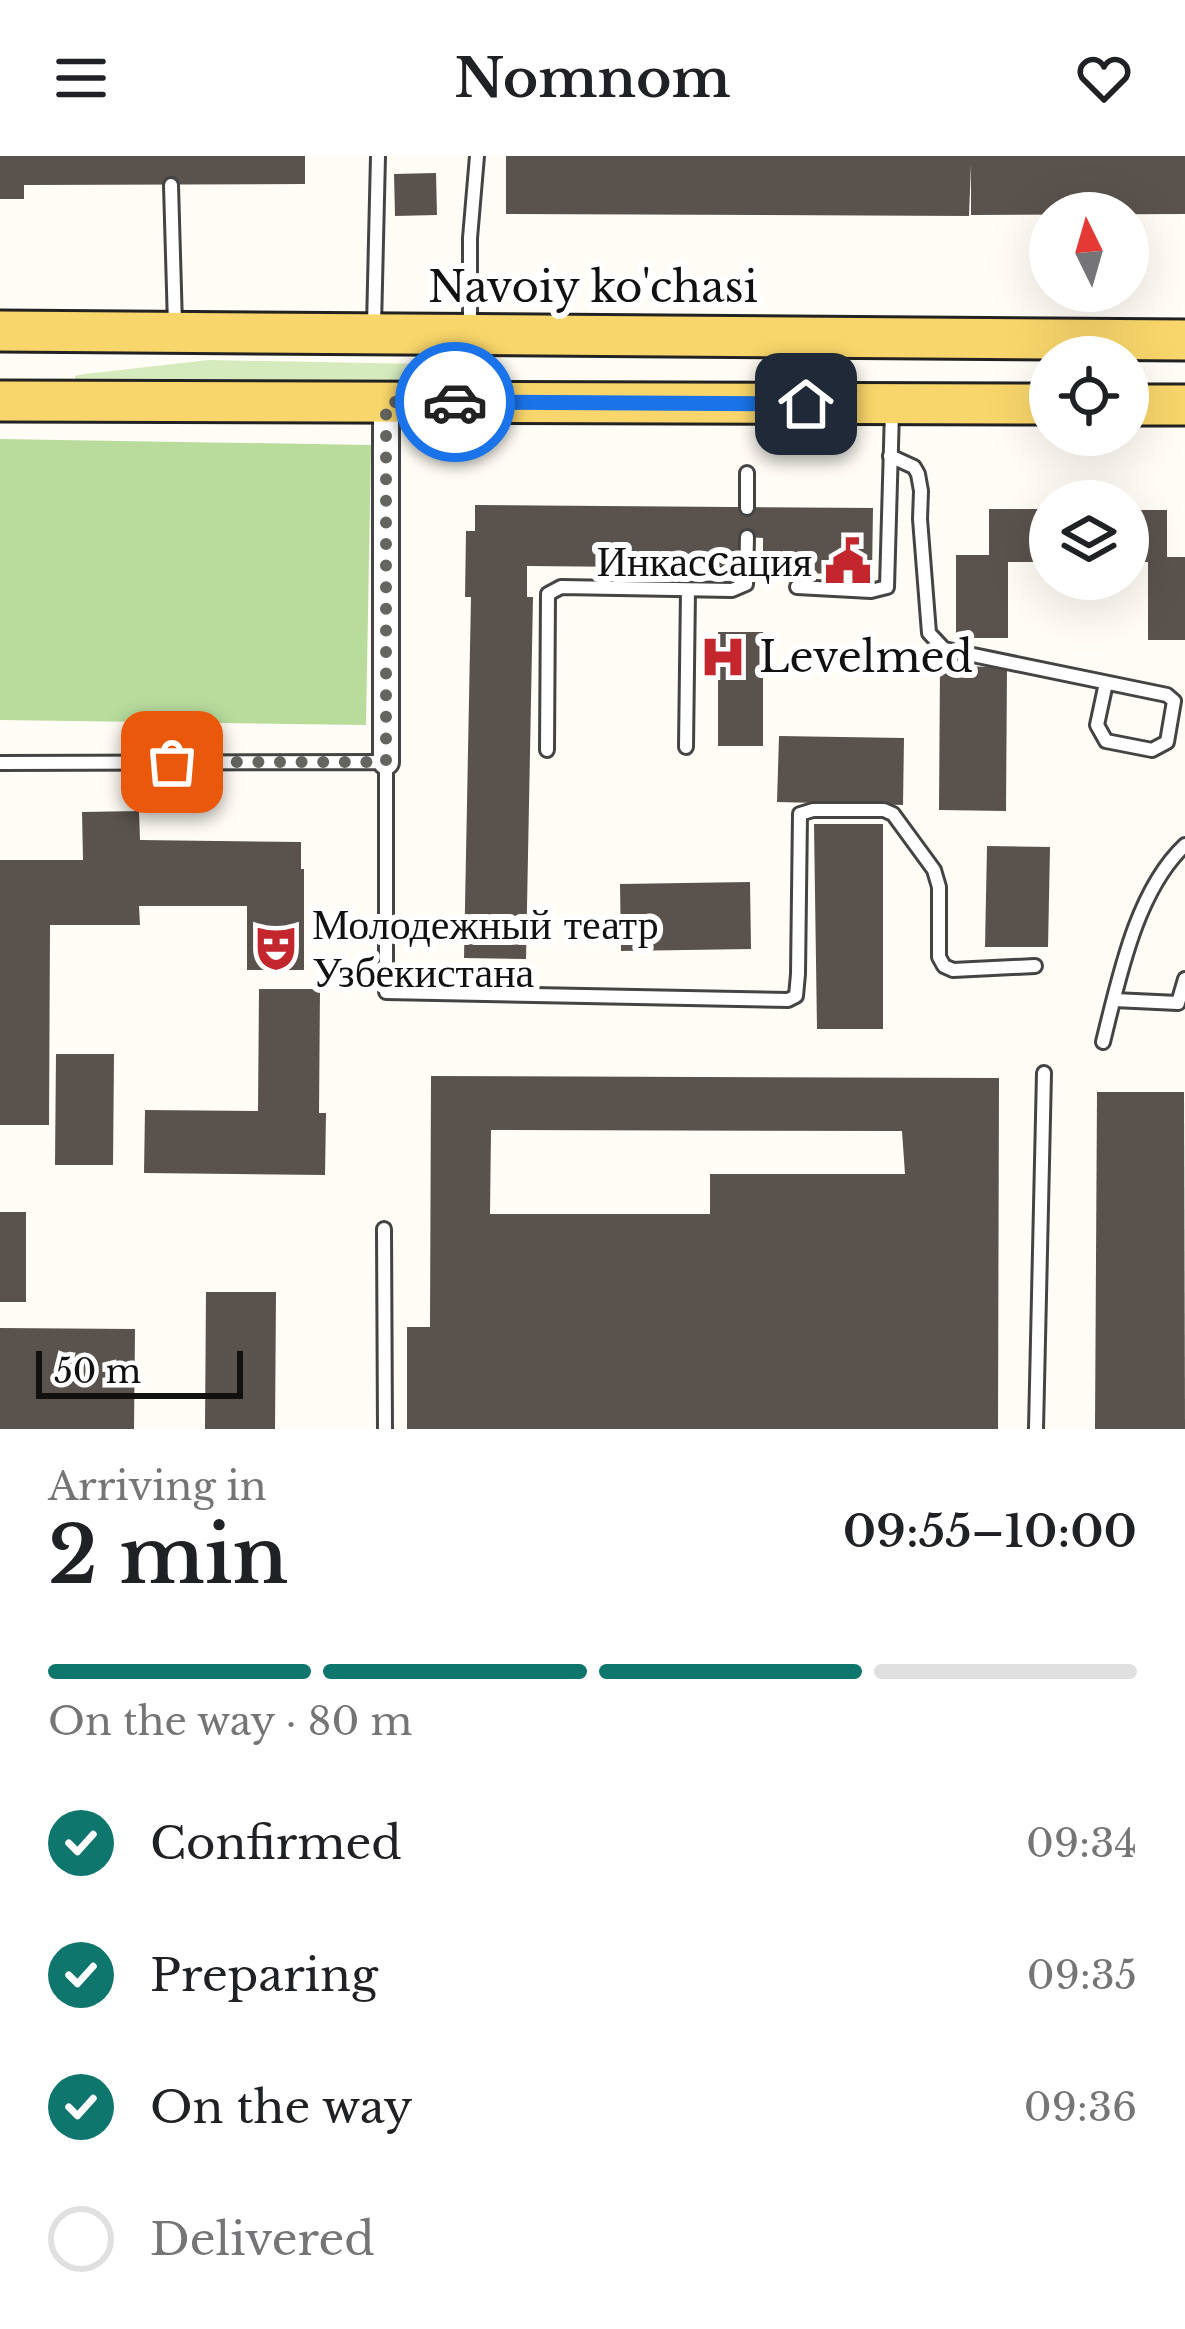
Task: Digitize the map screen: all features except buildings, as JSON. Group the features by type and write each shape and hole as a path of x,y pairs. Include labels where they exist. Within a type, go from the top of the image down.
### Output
{"main road":[{"name":"Navoiy ko'chasi","path":"0,331 1185,340"},
{"path":"462,403 447,397 441,384 441,345 445,339 465,334"},
{"path":"0,401 1029,404"},
{"path":"1149,405 1185,405"}],"street":[{"path":"386,402 386,762"}],"lane":[{"path":"374,334 378,156"},
{"path":"465,334 477,156"},
{"path":"171,185 176,332"},
{"path":"797,587 871,591 887,587 892,404"},
{"path":"890,456 914,467 918,474 928,633 944,650 1106,683 1171,698 1167,742 1152,750 1106,741 1097,725 1106,683"},
{"path":"747,473 747,508"},
{"path":"547,750 548,594 561,587 732,590 746,584 747,537"},
{"path":"686,747 688,590"},
{"path":"0,763 386,762 386,992 788,1000 796,996 798,974 800,814 813,810 893,814 934,871 939,887 939,957 944,966 953,970 1036,966"},
{"path":"1103,1042 1154,883 1185,845"},
{"path":"1185,979 1178,1003 1185,1020"},
{"path":"1114,1000 1178,1003"},
{"path":"1036,1429 1045,1073"},
{"path":"384,1228 385,1429"}],"green space":[{"path":"209,360 421,364 395,383 75,379"},
{"path":"0,439 371,445 366,725 0,720"}],"way so far":[{"path":"172,762 386,762 386,402 455,402"}],"place":[{"name":"Инкасcация","path":"848,561"},
{"name":"Levelmed","path":"723,657"},
{"name":"Молодежный театр Узбекистана","path":"276,948"}],"route":[{"path":"455,402 806,404"}]}
